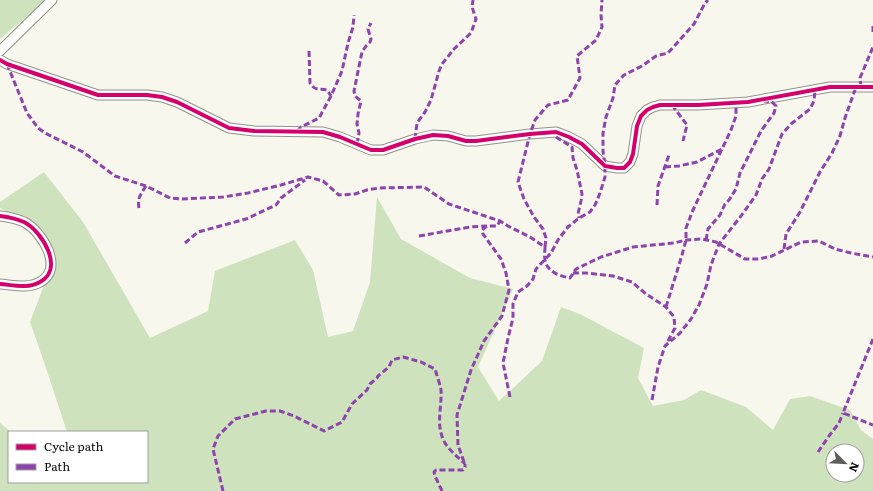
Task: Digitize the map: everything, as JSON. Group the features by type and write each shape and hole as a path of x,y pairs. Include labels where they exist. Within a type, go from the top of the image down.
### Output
{"street":[{"path":"0,51 52,0"},
{"path":"0,60 7,64 98,95 147,95 162,97 177,102 229,128 254,131 323,132 340,137 371,150 383,150 415,139 433,135 448,136 466,141 476,141 556,132 582,144 605,166 617,168 624,168 630,162 633,154 637,126 641,116 653,107 660,105 698,105 748,102 830,87 873,87"},
{"path":"0,216 24,222 38,234 48,248 52,264 46,277 32,285 24,286 0,284"}],"green space":[{"path":"0,0 47,0 0,39"},
{"path":"44,172 83,222 150,338 208,311 215,271 295,240 313,270 328,337 353,331 370,282 377,197 401,239 470,278 513,289 478,367 499,401 542,361 561,307 580,314 644,348 638,378 653,406 684,400 701,390 746,407 773,430 790,399 810,396 850,410 861,430 873,439 873,491 0,491 0,423 10,431 8,431 8,483 148,483 148,431 67,431 30,322 52,264 48,248 24,222 0,208 0,202"}],"marked path":[{"path":"415,139 417,123 431,100 442,64 454,49 471,33 476,19 472,7 473,0"},
{"path":"545,247 546,238 543,229 524,199 518,182 535,120 548,105 568,100 580,78 577,56 596,40 602,27 602,0"},
{"path":"510,397 503,363 513,318 513,304 518,292 527,286 533,279 536,269 551,253 558,240 568,227 579,218 590,212 595,205 605,177 603,133 606,117 613,98 615,85 624,75 642,66 656,56 668,53 694,24 708,0"},
{"path":"297,131 301,127 319,118 331,96 342,71 353,27 354,15"},
{"path":"357,144 359,133 357,124 361,101 355,96 354,91 362,52 371,39 368,29 371,23"},
{"path":"873,26 873,35"},
{"path":"861,87 860,78 873,47"},
{"path":"309,51 310,83 316,89 327,90 331,96"},
{"path":"7,64 27,113 38,128 83,152 115,176 146,186 170,198 182,199 223,197 248,193 308,177 323,181 339,195 355,194 379,188 424,187 449,204 500,221 530,237 545,247 545,258 548,268 558,275 570,278 576,269 601,257 633,247 674,243 686,240 702,239 716,242 745,259 759,259 772,256 801,242 819,241 835,249 873,257"},
{"path":"784,249 786,234 800,212 840,136 856,87"},
{"path":"652,400 658,367 665,346 680,333 691,319 699,305 707,284 711,265 719,244 756,195 762,179 769,169 782,134 791,124 810,109 814,101 815,90"},
{"path":"706,240 708,229 720,215 725,204 736,189 740,173 761,131 774,113 776,106 772,102 764,101"},
{"path":"666,307 686,240 686,228 731,130 736,116 736,102"},
{"path":"672,105 687,125 683,141"},
{"path":"556,137 572,147 573,158 582,194 578,214 579,218"},
{"path":"665,167 697,162 722,149"},
{"path":"657,205 658,186 669,155"},
{"path":"185,243 198,232 246,219 276,205 281,198 305,180"},
{"path":"139,208 139,199 146,186"},
{"path":"464,462 458,445 457,415 471,370 484,341 502,316 509,290 506,273 501,259 483,234 482,230 487,226 497,226 500,221"},
{"path":"419,236 470,227 487,226"},
{"path":"573,273 613,276 632,282 646,294 666,307 674,317 675,328 668,341"},
{"path":"873,339 843,413 873,425"},
{"path":"223,491 213,449 218,436 235,419 266,411 280,411 294,416 324,431 342,422 352,404 367,390 370,384 389,367 392,360 403,357 421,362 435,369 441,390 440,430 449,449 465,464"},
{"path":"818,452 839,423 843,413"},
{"path":"442,491 434,472 436,470 463,470 465,464"}],"cycle path":[{"path":"0,60 7,64 98,95 147,95 162,97 177,102 229,128 254,131 323,132 340,137 371,150 383,150 415,139 433,135 448,136 466,141 476,141 556,132 582,144 605,166 617,168 624,168 630,162 633,154 637,126 641,116 653,107 660,105 698,105 748,102 830,87 873,87"},
{"path":"0,216 24,222 38,233 48,250 51,260 51,268 47,276 40,282 25,286 0,284"}]}
